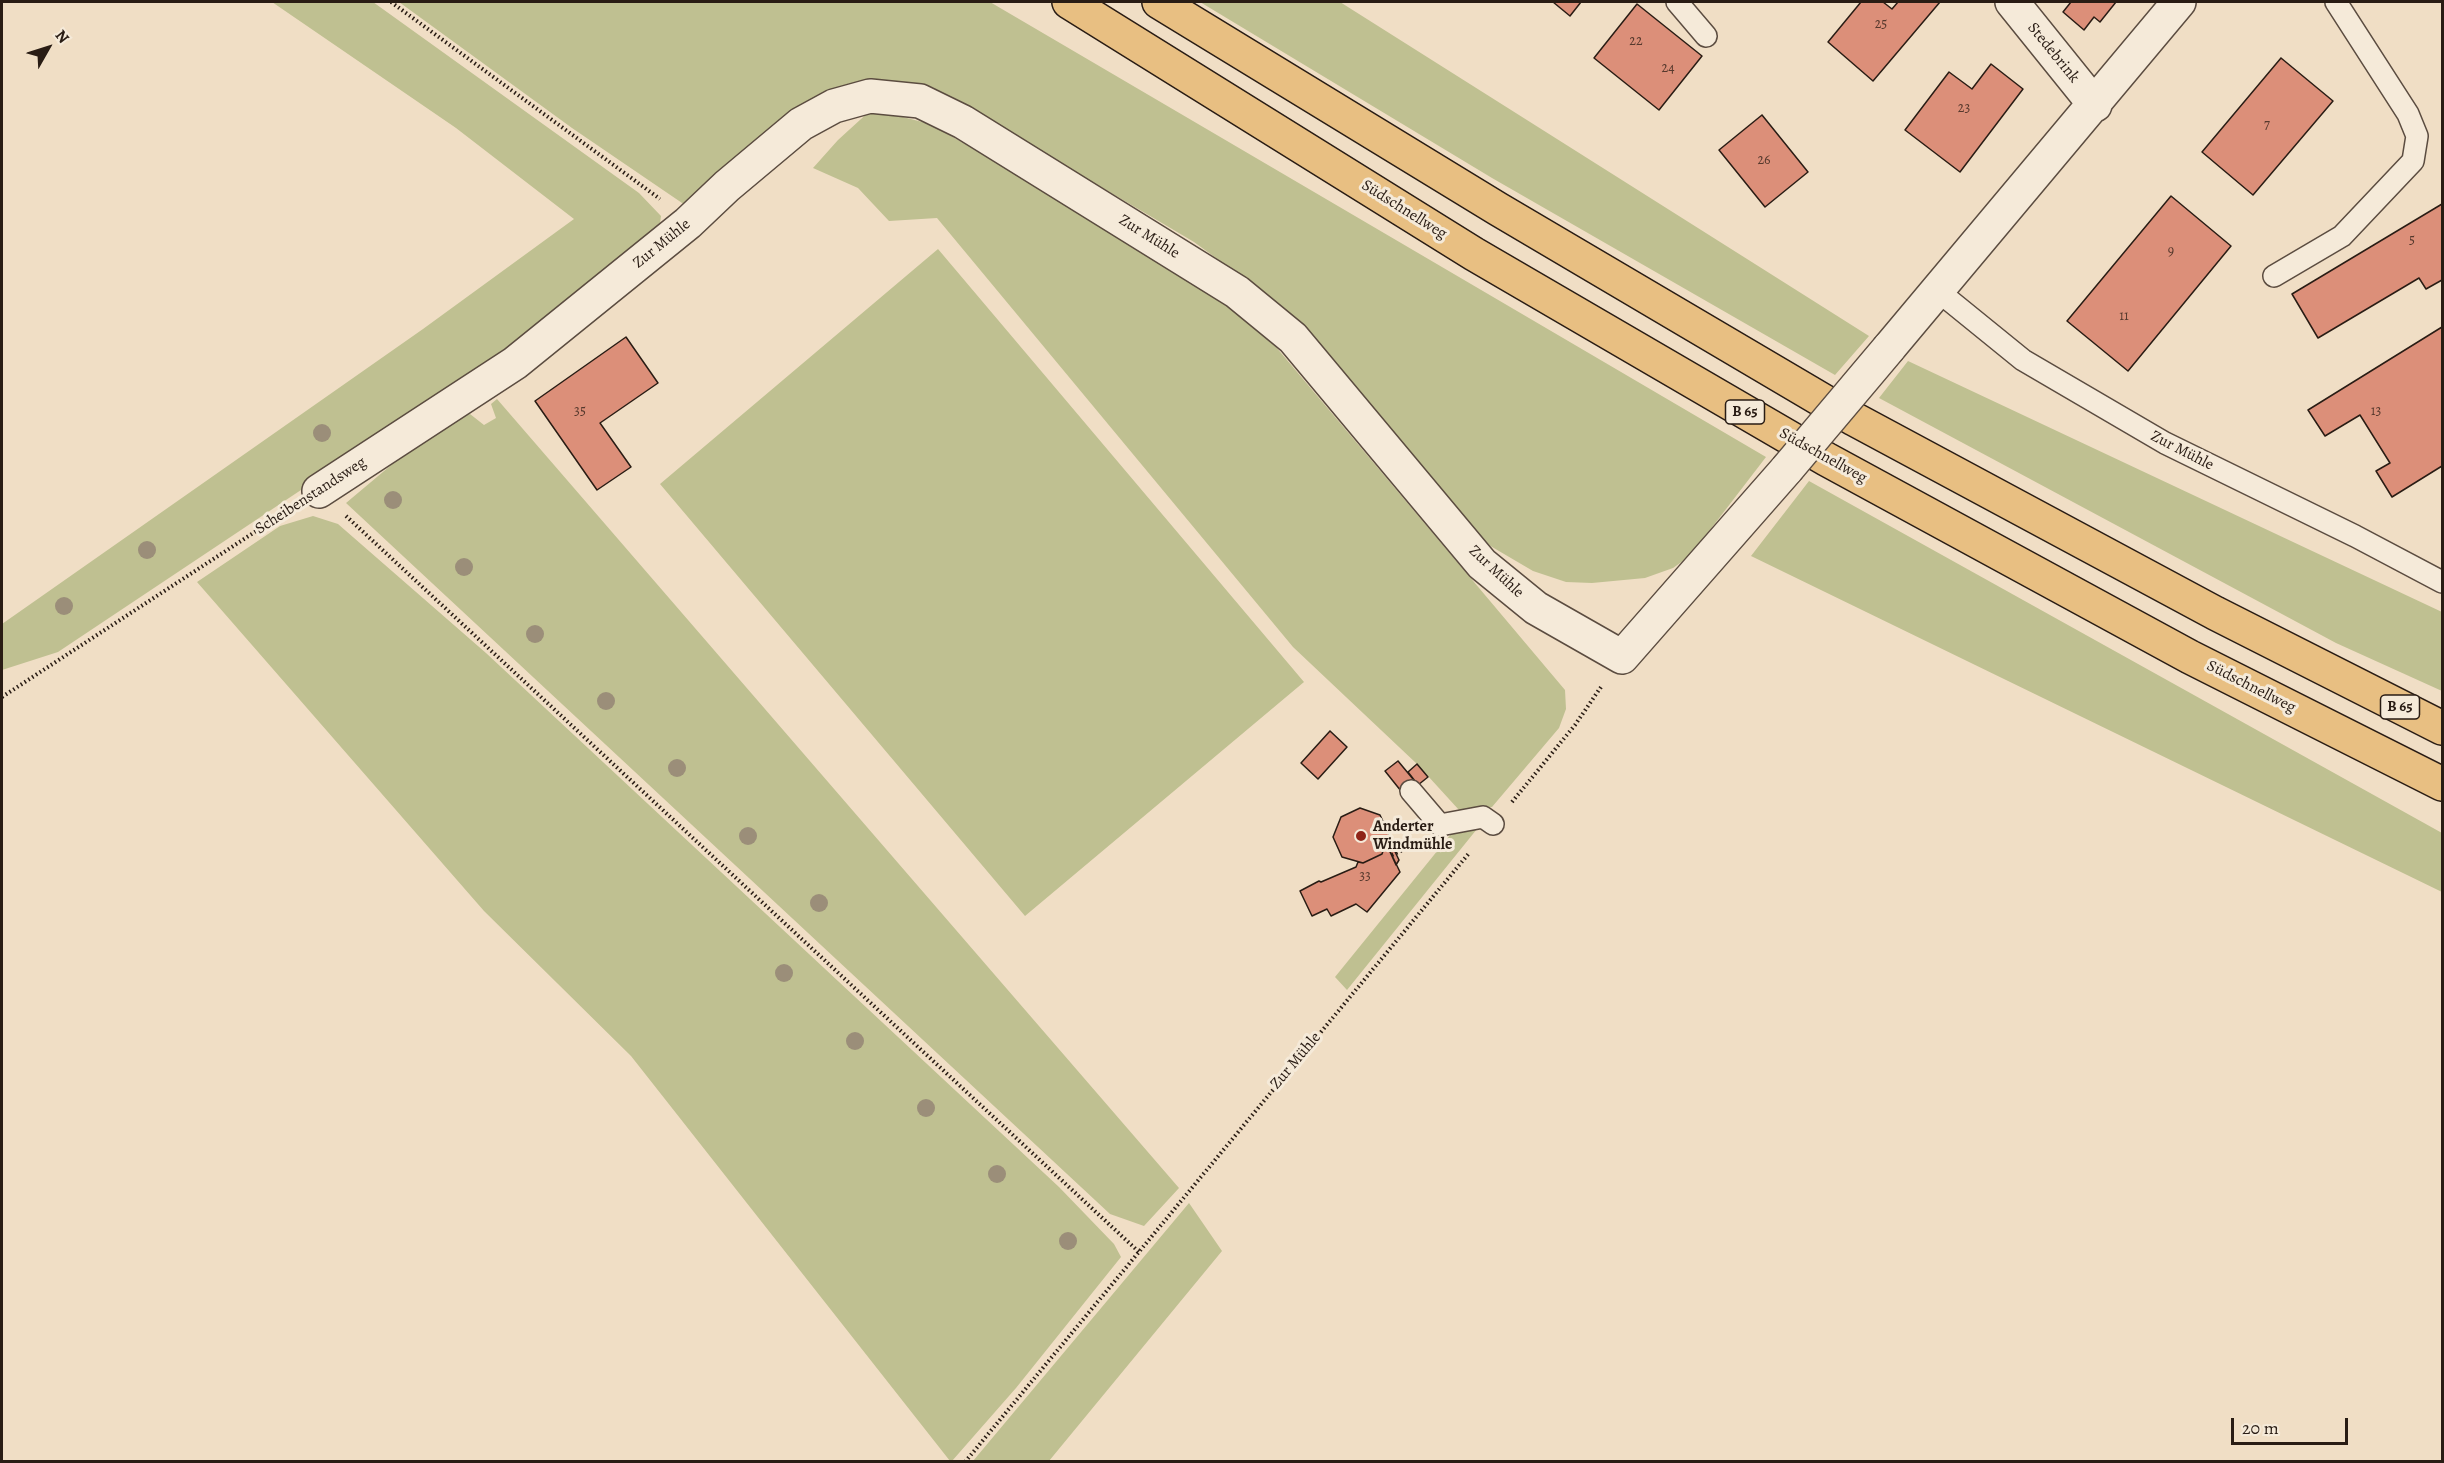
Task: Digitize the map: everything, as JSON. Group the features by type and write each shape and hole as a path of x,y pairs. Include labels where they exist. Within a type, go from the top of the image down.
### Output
{"highway":[{"name":"Südschnellweg","path":"1069,2 1474,254 1826,459 2190,657 2442,784"},
{"name":"B 65","path":"1159,2 1498,208 1854,419 2215,613 2442,729"}],"street":[{"name":"Stedebrink","path":"2012,2 2094,105"},
{"path":"1622,657 1787,469 2179,2"},
{"name":"Zur Mühle","path":"613,284 688,223 727,186 801,124 834,106 870,96 920,101 963,122 1237,292 1293,338 1482,564 1536,608 1622,657"},
{"name":"Scheibenstandsweg","path":"319,491 515,363 613,284"}],"lane":[{"path":"1677,2 1706,36"},
{"path":"2274,276 2342,236 2413,161 2417,136 2408,114 2336,2"},
{"name":"Zur Mühle","path":"1938,291 2023,360 2155,438 2355,536 2442,582"},
{"path":"1411,791 1440,825 1483,817 1493,824"}],"path":[{"path":"391,2 637,181 688,223"},
{"path":"319,491 1139,1252"},
{"name":"Scheibenstandsweg","path":"2,697 319,491"},
{"name":"Zur Mühle","path":"965,1461 1575,725 1622,657"}],"green space":[{"path":"272,2 373,2 639,193 661,216 659,231 603,280 430,404 58,652 2,670 2,624 423,329 574,219 456,128"},
{"path":"399,2 990,2 1766,457 1690,556 1673,568 1645,578 1592,583 1566,582 1533,571 1487,544 1283,307 1194,242 932,87 887,81 860,86 685,205 572,128"},
{"path":"1200,2 1340,2 1869,336 1835,375 1492,178"},
{"path":"872,109 930,124 972,148 1222,301 1276,347 1565,690 1566,709 1559,728 1492,807 1459,810 1417,764 1293,647 937,218 889,221 858,188 813,168 838,140"},
{"path":"938,249 1304,682 1025,916 660,484"},
{"path":"1908,361 2442,612 2442,691 2336,643 1879,398"},
{"path":"497,399 1179,1188 1144,1226 1110,1214 346,503 446,419 470,414 484,425 496,418 491,404"},
{"path":"1809,481 2442,833 2442,892 1751,556"},
{"path":"313,516 338,524 486,653 1059,1187 1114,1244 1121,1257 1016,1388 952,1461 631,1056 484,911 197,582 280,526"},
{"path":"1477,829 1347,990 1335,977 1451,834"},
{"path":"1189,1203 1222,1251 1049,1461 973,1461"}],"building":[{"path":"1553,2 1581,2 1570,16"},
{"path":"1861,2 1883,2 1892,9 1898,2 1940,2 1873,81 1828,42"},
{"path":"2071,2 2116,2 2100,22 2094,17 2084,30 2063,12"},
{"path":"1637,4 1702,56 1659,110 1594,58"},
{"path":"2281,58 2333,101 2253,195 2202,152"},
{"path":"1991,64 2023,89 1960,172 1905,130 1949,72 1972,89"},
{"path":"1762,115 1808,172 1765,207 1719,150"},
{"path":"2171,196 2231,246 2128,371 2067,321"},
{"path":"2442,204 2442,280 2426,289 2419,278 2318,338 2292,294"},
{"path":"2442,327 2442,466 2392,497 2376,471 2390,463 2360,415 2325,436 2308,410"},
{"path":"626,337 658,383 600,423 631,467 597,490 535,401"},
{"path":"1330,731 1347,747 1318,779 1301,763"},
{"path":"1398,761 1418,785 1405,796 1385,771"},
{"path":"1417,764 1428,777 1418,785 1408,772"},
{"name":"Anderter Windmühle","path":"1360,808 1380,815 1389,834 1382,854 1363,863 1342,857 1333,837 1341,817"},
{"path":"1388,837 1399,860 1396,865 1386,843"},
{"path":"1386,843 1400,872 1367,912 1356,904 1331,916 1327,909 1312,916 1300,891 1356,867 1358,862 1363,863 1382,854"}],"place":[{"name":"Anderter Windmühle","path":"1361,836"}]}
